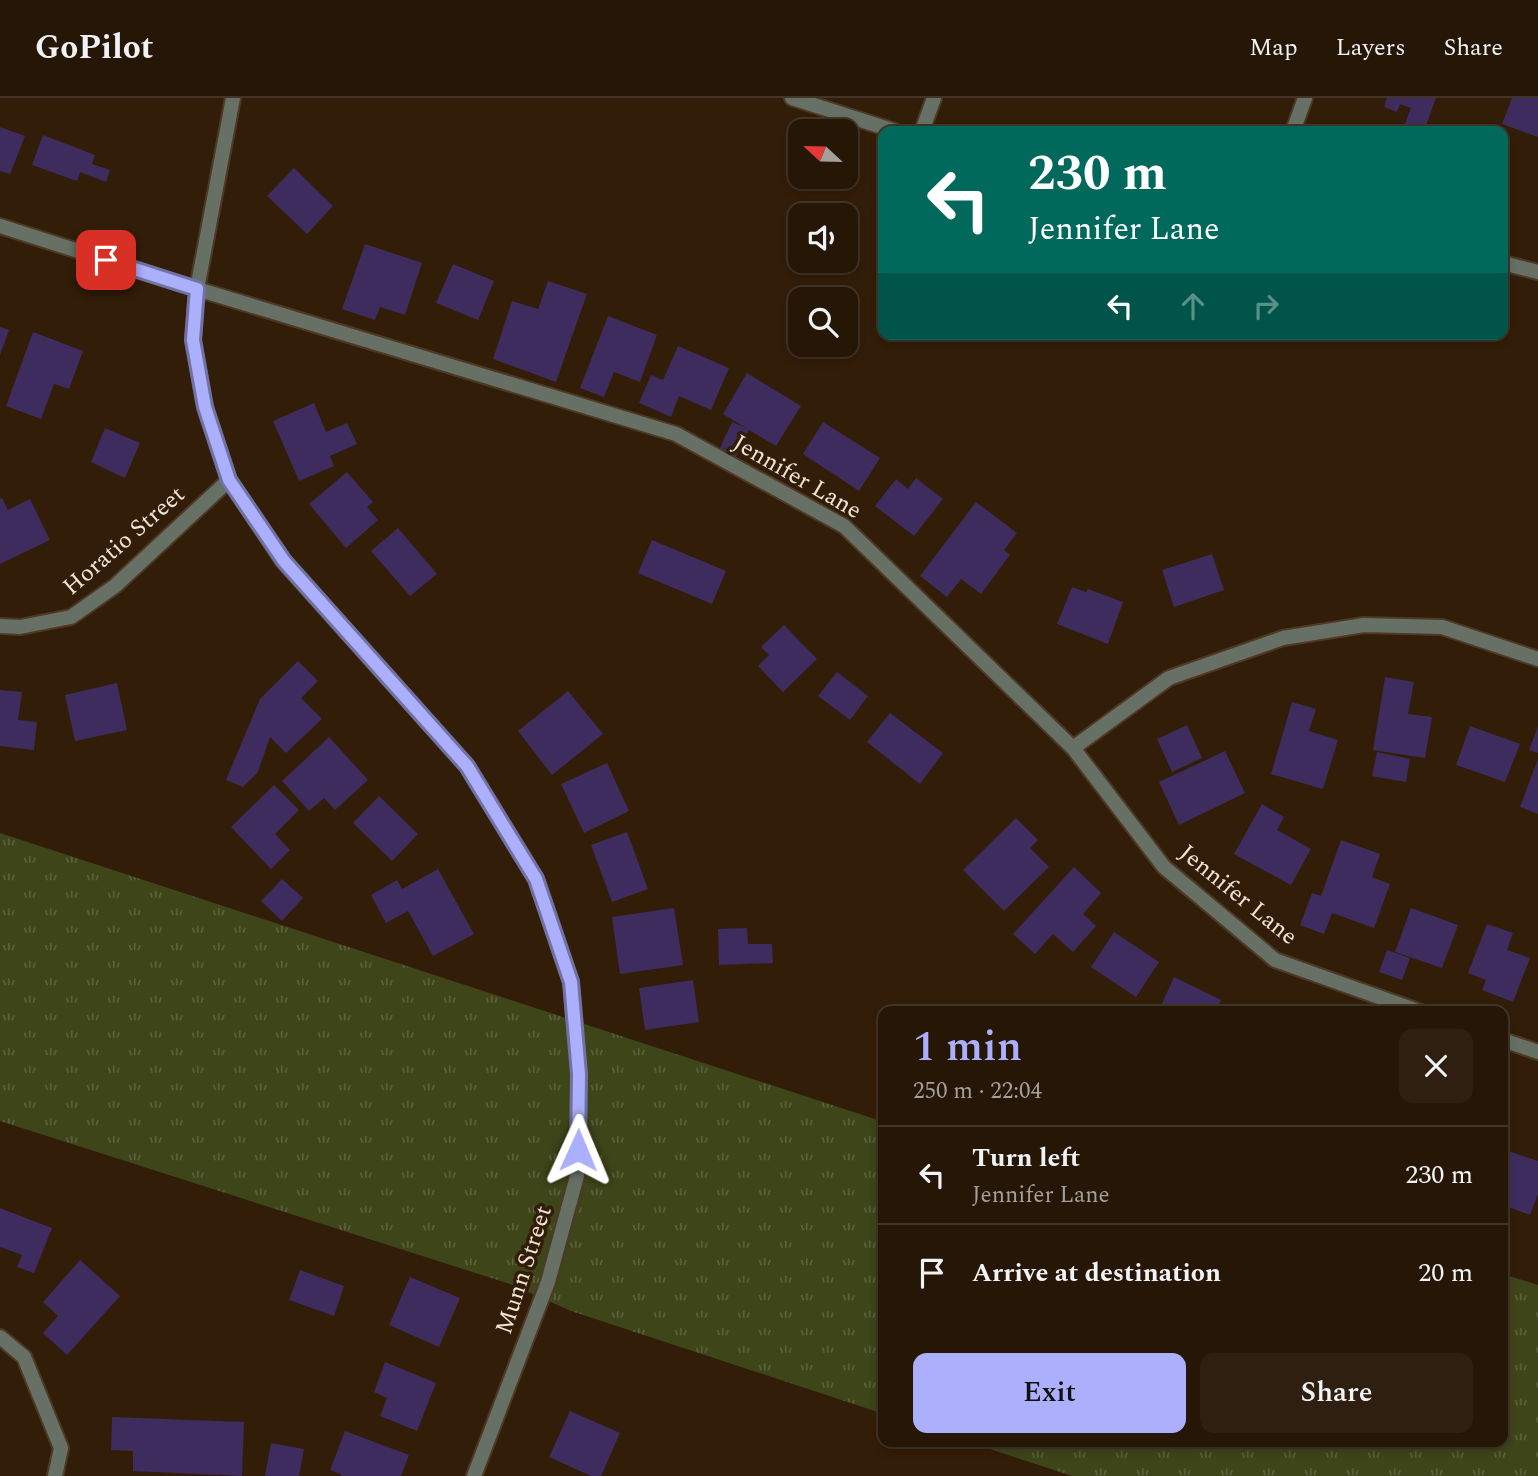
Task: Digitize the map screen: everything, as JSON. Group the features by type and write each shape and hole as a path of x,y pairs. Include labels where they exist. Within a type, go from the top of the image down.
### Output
{"street":[{"name":"Munn Street","path":"233,98 197,289 193,340 205,407 229,480 284,561 467,766 536,879 571,982 579,1074 577,1176 548,1282 474,1476"},
{"path":"792,98 879,126"},
{"path":"924,126 934,98"},
{"path":"1295,126 1305,98"},
{"name":"Jennifer Lane","path":"0,226 197,289 676,434 844,526 1073,748 1164,867 1275,960 1404,1006"},
{"path":"1508,264 1538,272"},
{"name":"Horatio Street","path":"0,626 20,627 71,617 114,586 229,480"},
{"path":"1073,748 1169,678 1283,638 1364,625 1442,627 1538,659"},
{"path":"1508,1042 1538,1052"},
{"path":"0,1337 24,1357 61,1448 55,1476"}],"green space":[{"path":"0,833 878,1120 878,1412 571,1311 510,1284 0,1121"},
{"path":"1508,1276 1538,1285 1538,1476 1072,1476 984,1447 1508,1447"}],"building":[{"path":"1387,98 1436,98 1426,126 1404,126 1411,108 1400,104 1397,112 1384,107"},
{"path":"1512,98 1538,98 1538,137 1502,124"},
{"path":"0,127 25,136 10,174 0,171"},
{"path":"43,135 95,155 92,164 110,170 106,182 80,172 77,181 32,165"},
{"path":"294,168 333,206 307,234 267,196"},
{"path":"365,244 422,263 405,315 380,307 375,320 342,309"},
{"path":"453,264 494,281 478,320 436,303"},
{"path":"548,281 587,294 556,382 493,359 512,301 538,309"},
{"path":"608,316 657,335 640,382 614,372 604,397 580,388"},
{"path":"0,327 9,330 0,355"},
{"path":"33,332 83,351 69,389 54,384 41,419 6,406"},
{"path":"678,346 729,368 711,410 679,396 671,417 639,403 651,375 663,380"},
{"path":"747,373 801,406 776,446 749,430 735,459 719,450 732,422 746,428 723,414"},
{"path":"314,403 326,432 347,423 357,444 330,456 334,466 299,481 273,421"},
{"path":"823,422 880,458 859,491 803,454"},
{"path":"105,428 140,443 125,478 91,462"},
{"path":"347,472 373,502 367,507 378,520 346,548 309,504"},
{"path":"916,478 943,499 914,536 875,506 896,479 908,489"},
{"path":"2,498 8,510 30,499 50,540 0,564 0,499"},
{"path":"976,502 1017,533 1004,550 1010,555 981,594 961,579 947,597 920,576"},
{"path":"398,528 437,574 410,596 371,551"},
{"path":"652,540 726,571 712,604 638,573"},
{"path":"1212,554 1224,590 1174,607 1162,570"},
{"path":"1072,587 1086,592 1088,589 1123,602 1108,644 1057,624"},
{"path":"784,625 817,659 783,692 758,666 769,655 761,647"},
{"path":"298,661 318,681 301,698 322,719 286,753 270,737 258,772 243,787 226,780 260,699"},
{"path":"837,672 868,696 850,720 818,696"},
{"path":"1385,677 1414,682 1408,714 1432,717 1425,758 1373,750"},
{"path":"117,683 127,730 75,741 65,695"},
{"path":"0,690 22,692 18,720 37,722 34,750 0,746"},
{"path":"568,691 603,734 552,775 518,731"},
{"path":"1292,702 1316,709 1309,731 1338,740 1323,789 1271,774"},
{"path":"890,713 943,753 920,784 867,742"},
{"path":"1187,725 1202,758 1172,772 1157,739"},
{"path":"1470,726 1520,744 1505,782 1456,765"},
{"path":"1538,726 1538,753 1529,750"},
{"path":"329,737 368,780 335,810 324,798 309,811 282,781"},
{"path":"1225,751 1245,793 1179,825 1159,782"},
{"path":"1377,752 1410,759 1406,782 1372,776"},
{"path":"1538,759 1538,814 1520,807"},
{"path":"607,763 629,811 584,833 561,784"},
{"path":"274,785 299,810 275,834 290,850 271,869 231,827"},
{"path":"379,796 418,834 392,861 353,823"},
{"path":"1262,804 1284,817 1277,830 1311,849 1291,885 1234,854"},
{"path":"1016,818 1038,840 1030,848 1049,867 1004,911 963,870"},
{"path":"627,832 648,889 612,902 591,845"},
{"path":"1341,840 1380,854 1372,877 1390,884 1374,928 1332,913 1324,934 1300,925 1312,893 1321,896"},
{"path":"1074,867 1101,893 1083,914 1096,926 1073,952 1053,934 1035,954 1013,934"},
{"path":"438,869 474,934 433,956 408,911 386,923 371,895 397,880 402,889"},
{"path":"282,879 303,898 282,921 261,901"},
{"path":"674,908 683,965 620,974 612,917"},
{"path":"1411,908 1458,925 1442,968 1395,952"},
{"path":"1487,924 1513,933 1507,950 1530,958 1513,1002 1482,990 1486,980 1468,973"},
{"path":"747,928 748,944 772,944 773,963 719,965 718,929"},
{"path":"1114,932 1159,962 1136,997 1091,967"},
{"path":"1387,950 1410,958 1402,980 1379,972"},
{"path":"1174,977 1221,1000 1218,1006 1161,1006"},
{"path":"693,980 699,1022 645,1030 639,988"},
{"path":"1508,1151 1538,1161 1538,1194 1530,1215 1508,1207"},
{"path":"0,1208 52,1228 34,1273 17,1267 22,1255 0,1247"},
{"path":"80,1260 120,1296 67,1355 43,1333 58,1316 43,1302"},
{"path":"300,1270 344,1286 334,1316 289,1300"},
{"path":"410,1277 460,1298 439,1347 389,1325"},
{"path":"385,1362 436,1383 417,1431 380,1416 387,1398 374,1392"},
{"path":"570,1411 620,1433 601,1476 591,1476 549,1457"},
{"path":"112,1417 244,1422 242,1476 133,1471 133,1451 111,1450"},
{"path":"345,1431 409,1455 401,1476 341,1476 330,1470"},
{"path":"271,1443 304,1449 299,1476 265,1476"}],"route":[{"path":"106,260 197,289 193,340 205,407 229,480 284,561 467,766 536,879 571,982 579,1074 578,1150"}]}
